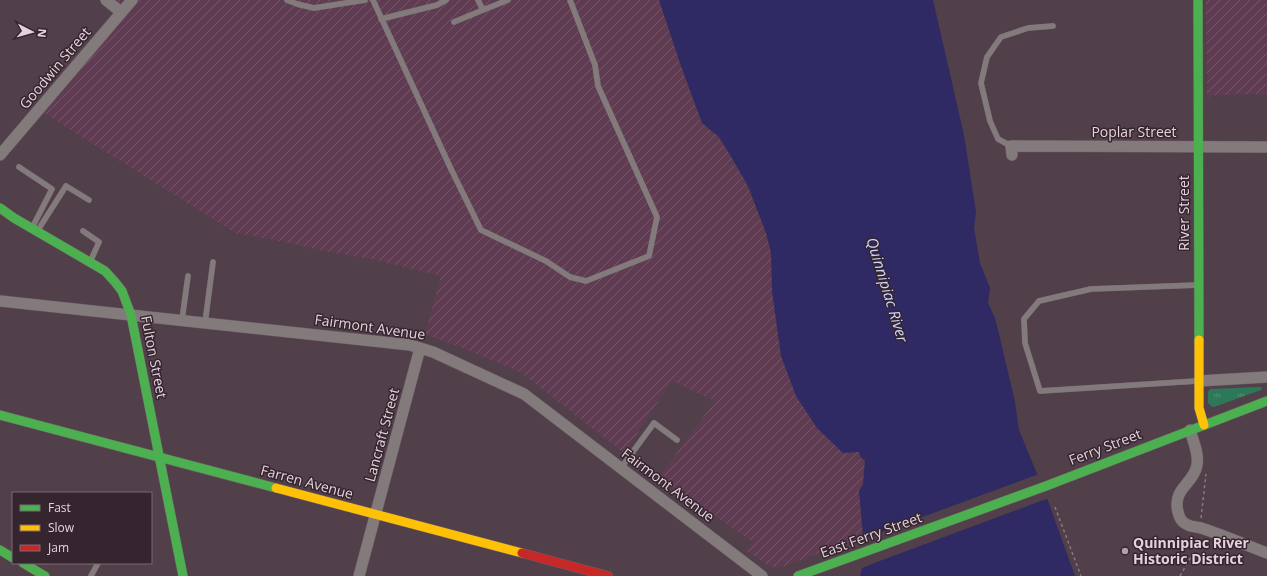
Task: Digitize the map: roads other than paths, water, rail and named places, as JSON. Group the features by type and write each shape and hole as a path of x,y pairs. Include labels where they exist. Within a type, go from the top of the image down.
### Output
{"main road":[{"name":"River Street","path":"1198,0 1199,408 1204,425"},
{"name":"Fulton Street","path":"0,208 14,218 105,271 123,292 131,315 183,576"},
{"name":"Ferry Street","path":"953,520 1267,401"},
{"name":"Farren Avenue","path":"0,415 608,576"},
{"name":"East Ferry Street","path":"798,576 953,520"},
{"path":"0,550 12,557"},
{"path":"25,564 45,576"}],"street":[{"path":"106,0 121,12"},
{"name":"Goodwin Street","path":"0,155 132,0"},
{"name":"Poplar Street","path":"1011,151 1267,147"},
{"name":"Fairmont Avenue","path":"0,301 410,345 433,352 524,394 762,576"},
{"name":"Lancraft Street","path":"359,576 420,348"},
{"path":"1199,381 1267,377"},
{"path":"1190,430 1196,450 1197,466 1195,473 1178,497 1178,510 1183,522 1192,527 1200,527 1267,553"}],"lane":[{"path":"287,0 314,8 365,0"},
{"path":"373,0 481,230 546,261 570,277 586,281 649,256 658,217 598,86 594,65 570,0"},
{"path":"382,19 437,5 446,0"},
{"path":"478,0 483,10"},
{"path":"454,22 508,0"},
{"path":"1011,151 998,139 990,121 981,83 987,57 1001,38 1028,28 1053,26"},
{"path":"19,168 52,189 34,230"},
{"path":"34,230 66,186 89,200"},
{"path":"83,231 99,242 90,262"},
{"path":"205,323 213,262"},
{"path":"182,320 188,276"},
{"path":"1198,285 1091,289 1039,301 1024,319 1025,342 1040,391 1199,381"},
{"path":"621,468 654,423 677,440"},
{"path":"91,576 97,564"}],"water":[{"name":"Quinnipiac River","path":"659,0 933,0 964,135 976,212 974,228 980,263 990,288 988,303 995,318 1000,338 1015,402 1019,430 1047,498 1075,576 860,576 862,568 870,565 872,560 863,535 859,491 863,484 865,460 861,458 859,452 843,453 817,428 796,396 781,356 772,291 771,252 766,233 748,186 729,153 719,137 702,123"}],"place":[{"name":"Quinnipiac River Historic District","path":"1125,551"}]}
